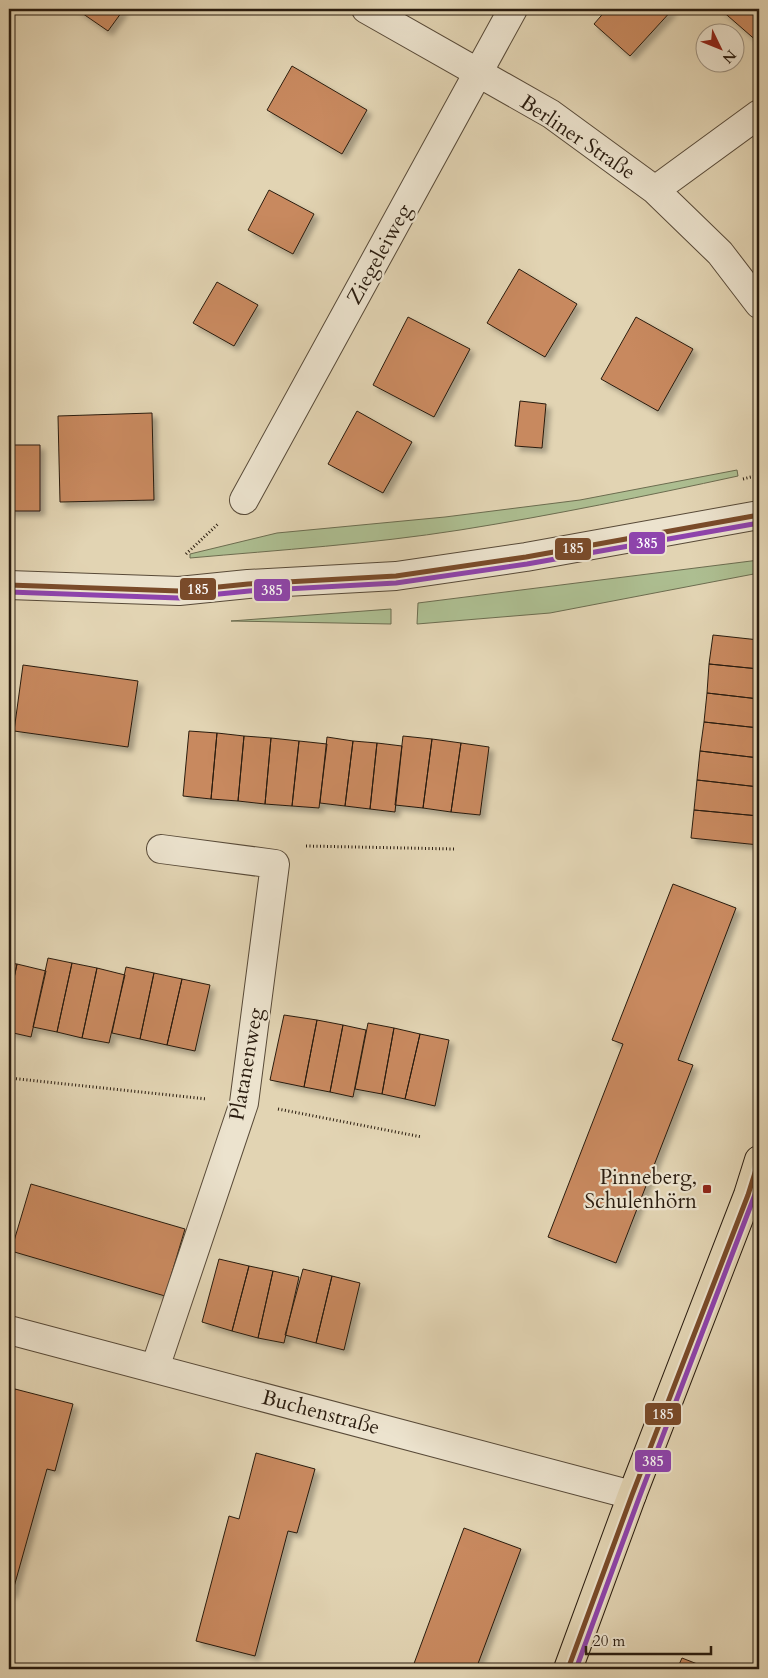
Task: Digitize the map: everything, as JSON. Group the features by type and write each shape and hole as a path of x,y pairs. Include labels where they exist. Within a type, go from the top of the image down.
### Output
{"main road":[{"path":"568,1669 632,1495 748,1195 759,1160"}],"street":[{"name":"Berliner Straße","path":"366,9 551,114 655,190 720,253 759,304"},
{"name":"Ziegeleiweg","path":"244,500 513,9"},
{"path":"655,190 759,114"},
{"path":"9,585 178,591 248,584 396,576 526,557 759,515"},
{"path":"161,849 276,864"},
{"name":"Platanenweg","path":"155,1368 244,1103 276,864"},
{"name":"Buchenstraße","path":"9,1330 632,1495"}],"path":[{"path":"178,591 181,558 244,500"},
{"path":"276,864 293,845 455,849"}],"green space":[{"path":"737,470 738,476 600,505 460,530 359,543 190,558 190,554 277,533 445,517 580,500"},
{"path":"759,560 759,573 550,613 417,624 418,603"},
{"path":"391,609 391,624 231,621"}],"building":[{"path":"76,9 124,9 108,31"},
{"path":"607,9 673,9 630,56 594,24"},
{"path":"720,9 759,9 759,43 746,32 746,22 735,22"},
{"path":"292,66 367,110 342,154 267,110"},
{"path":"269,190 314,214 293,254 248,230"},
{"path":"519,269 577,304 545,357 487,323"},
{"path":"217,282 258,305 234,346 193,323"},
{"path":"408,317 470,349 434,417 373,385"},
{"path":"636,317 693,349 658,411 601,379"},
{"path":"520,401 546,404 542,448 515,446"},
{"path":"357,411 412,442 383,493 328,464"},
{"path":"152,413 154,500 60,502 58,416"},
{"path":"9,445 40,445 40,511 9,511"},
{"path":"713,635 759,640 759,669 709,664"},
{"path":"709,664 759,669 759,699 707,693"},
{"path":"23,665 138,681 128,747 14,731"},
{"path":"707,693 759,699 759,728 704,722"},
{"path":"704,722 759,728 759,758 700,751"},
{"path":"189,731 217,733 211,799 183,796"},
{"path":"217,733 244,736 238,801 211,799"},
{"path":"244,736 271,738 265,804 238,801"},
{"path":"403,736 432,739 423,808 395,805"},
{"path":"327,737 353,741 345,806 320,803"},
{"path":"271,738 299,741 292,806 265,804"},
{"path":"432,739 461,743 451,812 423,808"},
{"path":"299,741 327,744 319,808 292,806"},
{"path":"353,741 377,743 370,809 345,806"},
{"path":"377,743 402,746 395,812 370,809"},
{"path":"461,743 489,747 480,815 451,812"},
{"path":"700,751 759,758 759,787 697,780"},
{"path":"697,780 759,787 759,816 694,810"},
{"path":"694,810 759,816 759,845 691,838"},
{"path":"673,884 736,908 678,1060 693,1065 616,1263 548,1237 623,1044 612,1040"},
{"path":"48,958 72,963 57,1032 33,1027"},
{"path":"9,963 17,964 9,1002"},
{"path":"72,963 97,968 82,1038 57,1032"},
{"path":"17,964 46,971 31,1037 9,1032 9,1002"},
{"path":"126,967 154,973 140,1039 112,1033"},
{"path":"97,968 125,975 109,1043 82,1038"},
{"path":"154,973 182,979 167,1045 140,1039"},
{"path":"182,979 210,985 195,1051 167,1045"},
{"path":"284,1015 317,1020 304,1087 270,1080"},
{"path":"317,1020 343,1025 330,1092 304,1087"},
{"path":"368,1023 394,1028 382,1094 355,1089"},
{"path":"343,1025 366,1030 353,1097 330,1092"},
{"path":"394,1028 420,1034 405,1099 382,1094"},
{"path":"420,1034 449,1040 435,1106 405,1099"},
{"path":"31,1184 185,1229 165,1296 11,1251"},
{"path":"219,1259 249,1266 232,1331 202,1322"},
{"path":"249,1266 273,1271 258,1338 232,1331"},
{"path":"303,1269 332,1276 316,1343 285,1335"},
{"path":"273,1271 299,1277 284,1343 258,1338"},
{"path":"332,1276 360,1283 344,1350 316,1343"},
{"path":"15,1389 73,1404 55,1471 47,1469 12,1594 9,1593 9,1413"},
{"path":"256,1453 315,1469 297,1533 288,1531 255,1656 196,1641 229,1516 239,1519"},
{"path":"464,1528 521,1549 476,1669 412,1669"},
{"path":"682,1658 710,1669 677,1669"}],"transit line":[{"name":"185","path":"9,585 179,591 248,584 396,576 526,557 759,515"},
{"name":"385","path":"9,592 179,598 249,591 396,583 527,564 759,523"},
{"name":"185","path":"568,1669 632,1495 748,1195 759,1160"},
{"name":"385","path":"576,1669 759,1184"}],"place":[{"name":"Pinneberg, Schulenhörn","path":"707,1189"}]}
